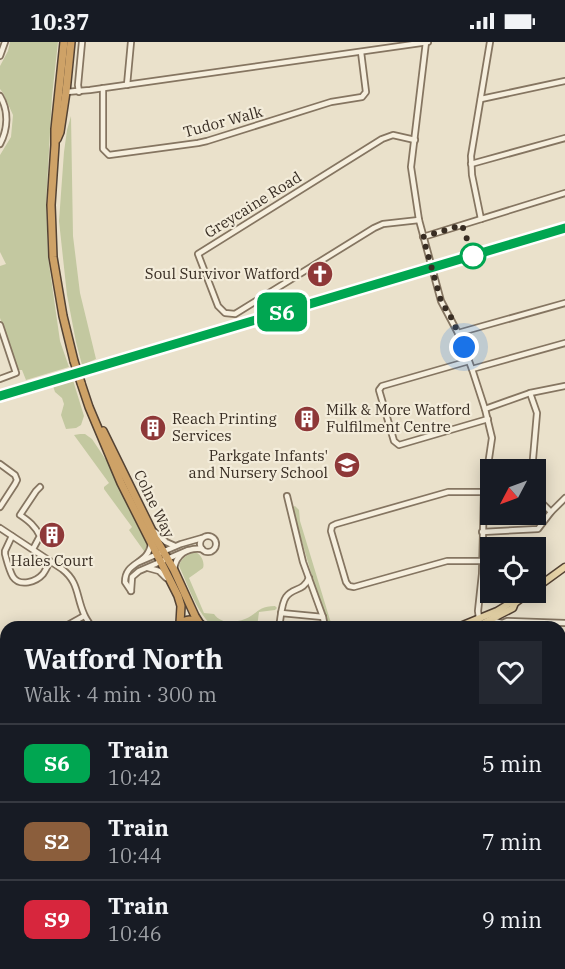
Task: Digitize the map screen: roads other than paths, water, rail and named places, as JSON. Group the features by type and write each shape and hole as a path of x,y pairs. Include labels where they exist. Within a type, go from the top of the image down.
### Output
{"highway":[{"name":"Colne Way","path":"64,42 55,129 51,205 53,257 63,316 88,407 116,471 151,542 174,570 199,621"},
{"name":"Colne Way","path":"55,145 60,132 71,42"},
{"name":"Colne Way","path":"86,396 153,531 181,606 180,621"}],"main road":[{"path":"546,581 565,567"},
{"path":"484,621 513,608 515,603"},
{"path":"487,621 500,612"}],"street":[{"path":"1,53 5,42"},
{"path":"79,92 82,42"},
{"path":"127,85 130,42"},
{"path":"66,92 427,42 411,167 419,220 441,301 458,333 488,419 492,438 489,459"},
{"path":"481,219 471,164 490,42"},
{"name":"Tudor Walk","path":"103,88 103,149 109,155 198,143 332,102 362,97 366,92 361,51"},
{"path":"481,99 565,81"},
{"path":"0,96 6,108 4,137 0,144"},
{"name":"Greycaine Road","path":"415,140 393,135 382,139 198,254 218,306 225,313 235,314 374,228 383,224 419,220"},
{"path":"471,164 565,138"},
{"path":"423,237 565,193"},
{"path":"458,333 565,303"},
{"path":"0,324 16,373 0,379"},
{"path":"472,369 565,343"},
{"path":"469,361 382,386 379,390 394,441 399,445 488,419"},
{"path":"485,409 530,393 565,386"},
{"path":"530,393 537,413 533,459"},
{"path":"0,464 15,475 17,480 0,507"},
{"path":"33,549 40,536 37,529 20,515 40,487"},
{"path":"480,492 448,492 336,524 332,526 331,531 349,586 354,587 447,561 480,561"},
{"path":"287,496 303,562 324,621"},
{"path":"482,532 538,529 565,498"},
{"path":"546,507 551,512"},
{"path":"482,525 482,537"},
{"path":"0,528 62,569 73,580 88,621"},
{"path":"153,531 166,542 177,546"},
{"path":"12,536 4,554 16,580 24,582 36,579 42,575 50,561"},
{"path":"139,562 162,556 192,548 211,551 215,548 216,543 215,539 206,536 177,546 162,556 146,568 139,571 132,577 131,591 126,586 125,576 130,567 148,554 151,542"},
{"path":"202,538 200,544 202,549"},
{"path":"174,570 178,558 188,549"},
{"path":"146,568 153,568 162,573 175,590"},
{"path":"280,621 284,600 291,592 307,583 309,578"},
{"path":"300,589 315,594"},
{"path":"478,621 480,593"},
{"path":"500,612 507,621"},
{"path":"281,613 323,617"},
{"path":"75,621 84,616"},
{"path":"490,620 494,621"}],"railway":[{"path":"0,396 565,228"}],"train":[{"name":"S6","path":"0,396 565,228"}],"place":[{"name":"Soul Survivor Watford","path":"320,274"},
{"name":"Milk & More Watford Fulfilment Centre","path":"307,419"},
{"name":"Reach Printing Services","path":"153,428"},
{"name":"Parkgate Infants' and Nursery School","path":"347,465"},
{"name":"Hales Court","path":"52,535"}]}
